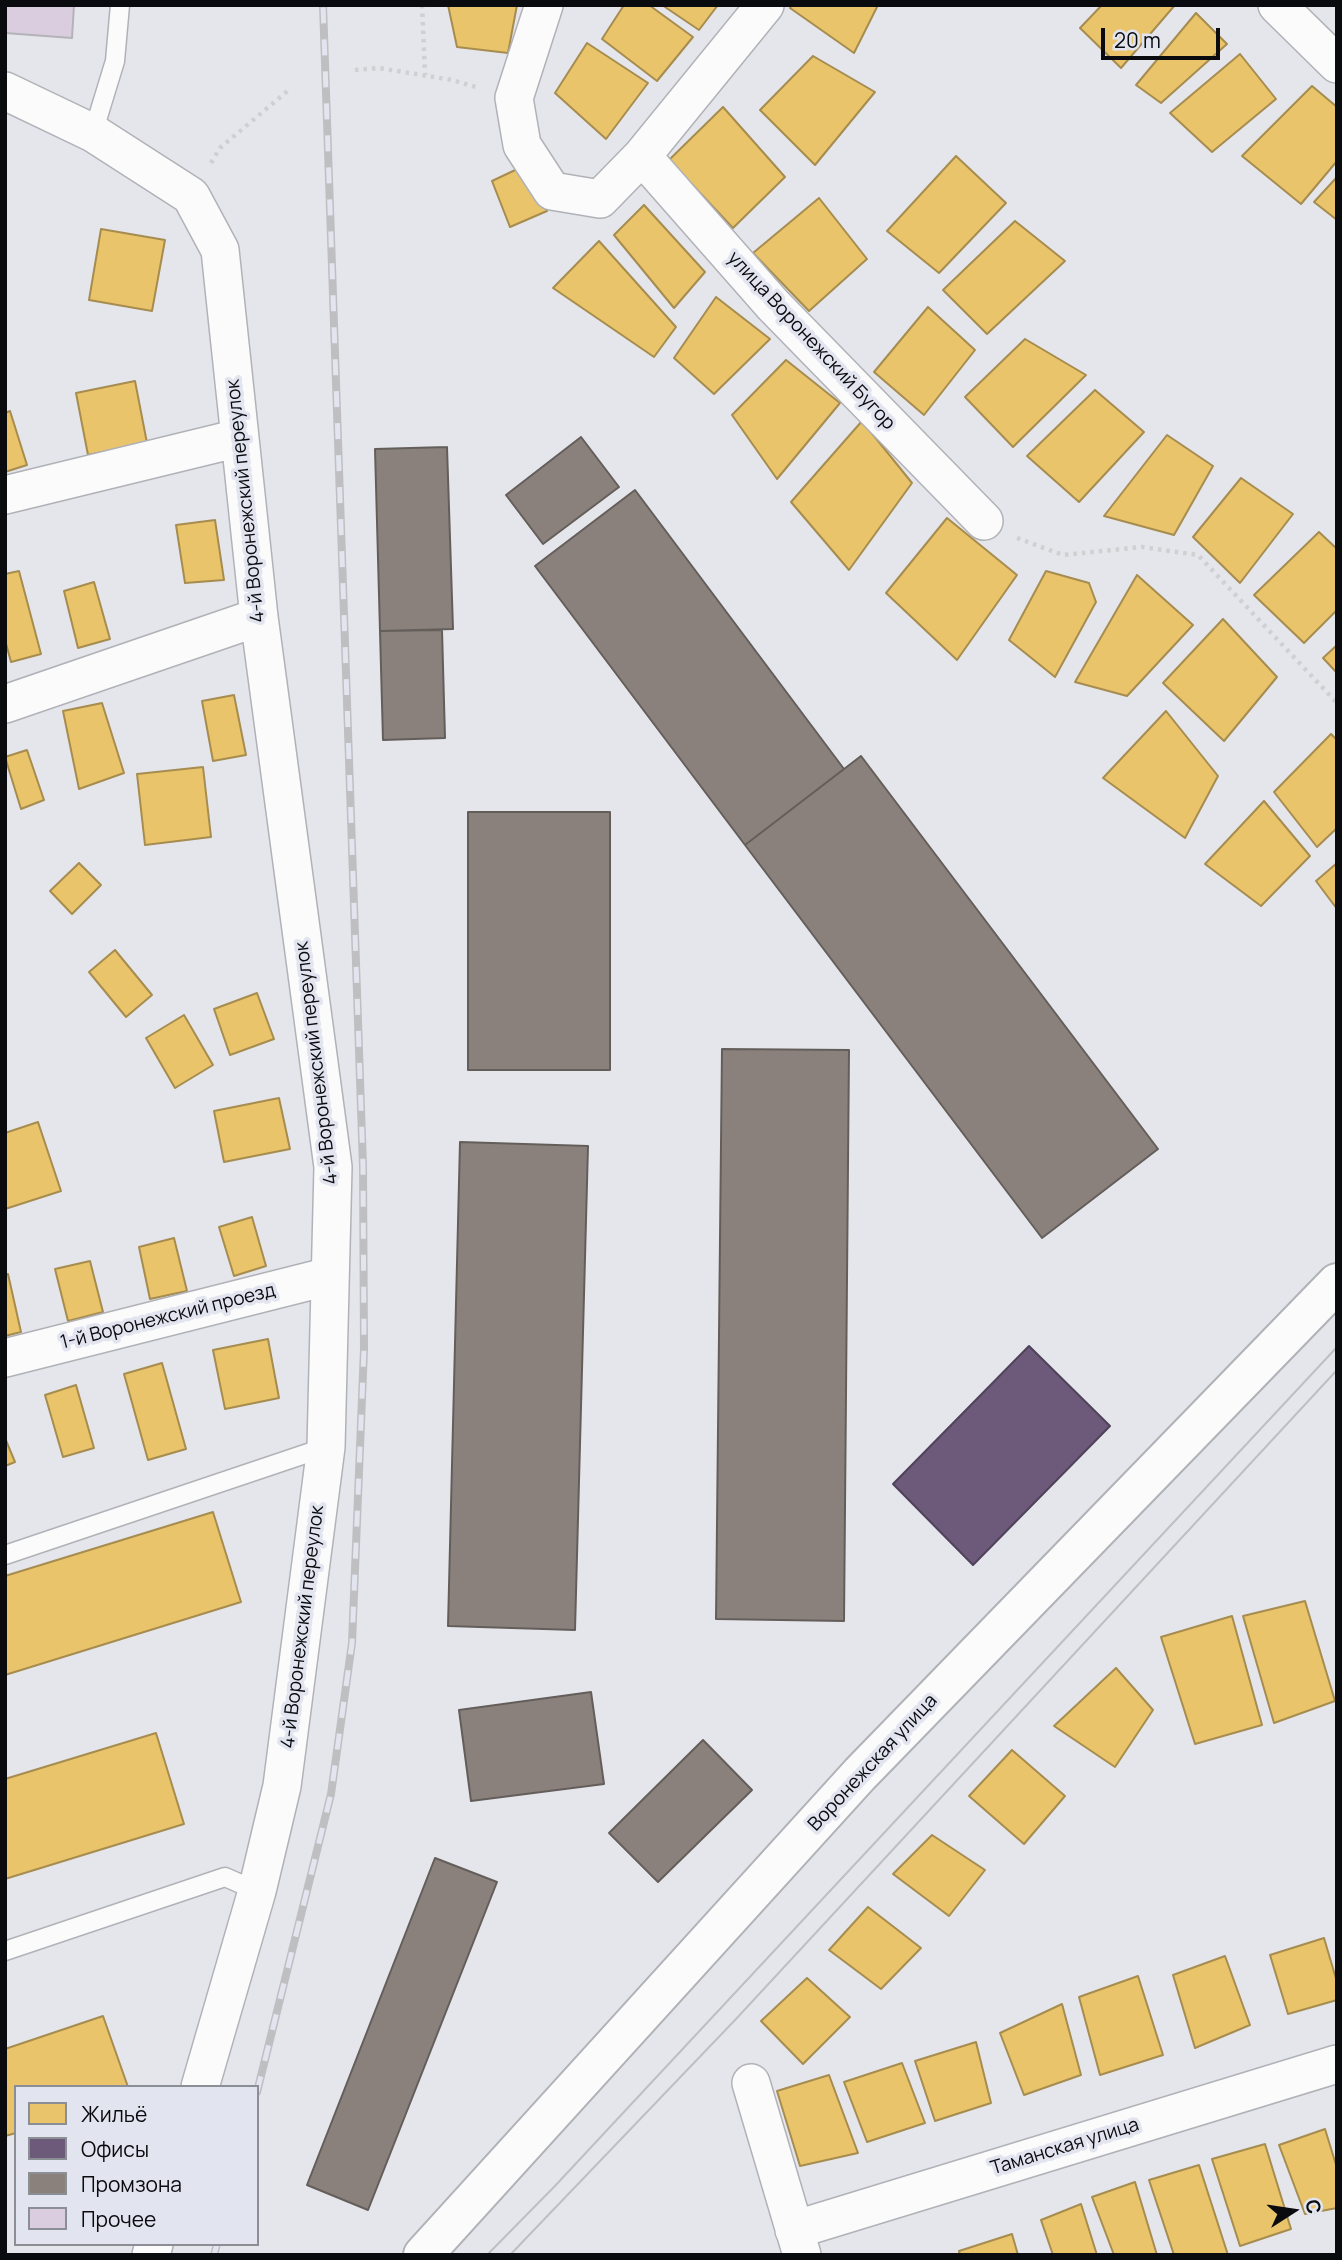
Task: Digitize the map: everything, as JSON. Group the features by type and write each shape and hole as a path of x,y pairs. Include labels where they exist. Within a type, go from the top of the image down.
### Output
{"street":[{"path":"544,5 514,97 522,145 552,191 600,199 642,156 765,5"},
{"path":"1277,5 1337,64"},
{"name":"4-й Воронежский переулок","path":"5,91 93,132 191,196 220,250 258,617 333,1167 326,1447 282,1786 257,1891 201,2085"},
{"name":"улица Воронежский Бугор","path":"642,156 774,305 984,521"},
{"path":"5,495 240,438"},
{"path":"5,704 258,617"},
{"name":"1-й Воронежский проезд","path":"5,1358 330,1276"},
{"name":"Воронежская улица","path":"423,2255 860,1774 1337,1283"},
{"name":"Таманская улица","path":"798,2242 1337,2064"},
{"path":"751,2083 798,2242"}],"lane":[{"path":"93,132 115,61 121,5"},
{"path":"5,1555 326,1447"},
{"path":"5,1951 225,1877 257,1891"}],"path":[{"path":"422,5 425,75"},
{"path":"355,70 379,68 425,75 514,97"},
{"path":"191,196 220,148 290,88"},
{"path":"984,521 1004,533 1063,555 1142,547 1198,555 1337,703"}],"building: Жильё":[{"path":"448,5 517,5 508,53 457,47"},
{"path":"624,5 649,5 693,37 657,81 602,39"},
{"path":"662,5 718,5 699,30"},
{"path":"792,5 878,5 854,53 790,8"},
{"path":"1102,5 1175,5 1121,68 1080,28"},
{"path":"1196,13 1227,44 1161,103 1136,85"},
{"path":"587,43 648,83 606,139 555,93"},
{"path":"1240,54 1276,99 1212,152 1170,113"},
{"path":"813,56 875,92 815,165 760,110"},
{"path":"1312,86 1337,107 1337,161 1301,204 1242,156"},
{"path":"723,107 785,177 733,228 669,160"},
{"path":"956,156 1006,203 939,273 887,231"},
{"path":"530,163 547,211 510,227 492,181"},
{"path":"1337,177 1337,220 1314,202"},
{"path":"819,198 867,259 809,311 753,253"},
{"path":"644,205 705,272 674,308 614,235"},
{"path":"1015,221 1065,261 987,334 943,290"},
{"path":"101,229 165,240 152,311 89,300"},
{"path":"599,241 676,327 654,357 553,288"},
{"path":"716,297 770,339 714,394 674,358"},
{"path":"928,307 975,350 924,415 874,372"},
{"path":"1025,339 1086,375 1013,447 965,397"},
{"path":"786,360 840,403 777,479 732,415"},
{"path":"135,381 147,443 88,455 76,393"},
{"path":"1095,390 1144,432 1079,502 1027,456"},
{"path":"10,411 27,465 5,472 5,413"},
{"path":"862,421 912,483 849,570 791,502"},
{"path":"1167,435 1213,466 1174,535 1104,516"},
{"path":"1241,478 1293,514 1240,583 1193,537"},
{"path":"947,518 1017,575 957,660 886,593"},
{"path":"215,520 224,580 185,583 176,525"},
{"path":"1319,532 1337,549 1337,610 1304,643 1254,595"},
{"path":"19,571 41,654 11,662 5,640 5,574"},
{"path":"1046,571 1089,583 1096,602 1055,677 1009,640"},
{"path":"1137,575 1193,625 1127,696 1075,682"},
{"path":"94,582 110,639 78,648 64,591"},
{"path":"1223,619 1277,677 1224,741 1163,683"},
{"path":"1337,645 1337,673 1323,658"},
{"path":"234,695 246,755 213,761 202,701"},
{"path":"102,703 124,773 79,789 63,711"},
{"path":"1166,711 1218,776 1185,838 1103,778"},
{"path":"1331,734 1337,740 1337,828 1317,847 1274,792"},
{"path":"27,750 44,800 21,809 5,757"},
{"path":"203,767 211,837 145,845 137,774"},
{"path":"1264,801 1310,856 1261,906 1205,864"},
{"path":"79,863 101,885 72,914 50,891"},
{"path":"1337,863 1337,909 1316,881"},
{"path":"115,950 152,995 126,1017 89,972"},
{"path":"257,993 274,1039 230,1055 214,1009"},
{"path":"184,1015 213,1065 175,1088 146,1038"},
{"path":"279,1098 290,1149 224,1162 214,1111"},
{"path":"38,1122 61,1191 5,1209 5,1133"},
{"path":"252,1217 266,1266 234,1276 219,1227"},
{"path":"174,1238 187,1291 150,1299 139,1247"},
{"path":"90,1261 103,1312 68,1321 55,1269"},
{"path":"8,1274 21,1332 5,1336 5,1275"},
{"path":"268,1339 279,1398 225,1409 213,1350"},
{"path":"162,1363 186,1449 148,1460 124,1374"},
{"path":"76,1385 94,1448 63,1457 45,1395"},
{"path":"5,1438 15,1462 5,1466"},
{"path":"213,1512 241,1602 5,1675 5,1576"},
{"path":"1305,1601 1335,1701 1274,1723 1243,1616"},
{"path":"1232,1616 1262,1725 1195,1744 1161,1637"},
{"path":"1116,1668 1153,1710 1115,1767 1054,1726"},
{"path":"156,1733 184,1824 5,1879 5,1779"},
{"path":"1012,1750 1065,1796 1024,1844 969,1796"},
{"path":"932,1835 985,1870 949,1916 893,1874"},
{"path":"868,1907 921,1948 881,1989 829,1950"},
{"path":"1324,1938 1337,1982 1337,2000 1288,2014 1270,1955"},
{"path":"1225,1956 1250,2025 1195,2048 1173,1975"},
{"path":"1138,1976 1163,2055 1100,2075 1079,1997"},
{"path":"807,1978 850,2017 803,2064 761,2021"},
{"path":"1062,2004 1081,2075 1024,2095 1000,2033"},
{"path":"103,2016 127,2085 14,2085 14,2134 5,2136 5,2049"},
{"path":"976,2042 991,2103 935,2121 915,2061"},
{"path":"902,2063 925,2123 867,2142 844,2082"},
{"path":"829,2075 858,2153 800,2166 777,2091"},
{"path":"1325,2129 1337,2168 1337,2208 1305,2214 1279,2145"},
{"path":"1265,2144 1291,2229 1240,2246 1212,2159"},
{"path":"1199,2165 1228,2255 1174,2255 1149,2180"},
{"path":"1135,2182 1157,2255 1114,2255 1092,2197"},
{"path":"1081,2204 1097,2255 1053,2255 1041,2220"},
{"path":"1012,2234 1018,2255 960,2255 959,2251"}],"building: Офисы":[{"path":"1029,1346 1110,1426 973,1565 893,1484"}],"building: Промзона":[{"path":"581,437 619,487 543,544 506,495"},
{"path":"447,447 453,629 380,631 375,449"},
{"path":"635,490 844,769 745,845 535,566"},
{"path":"442,630 445,738 383,740 380,631"},
{"path":"861,756 1158,1149 1042,1238 745,845"},
{"path":"468,812 610,812 610,1070 468,1070"},
{"path":"722,1049 849,1050 844,1621 716,1619"},
{"path":"460,1142 588,1146 575,1630 448,1626"},
{"path":"591,1692 604,1784 471,1801 459,1710"},
{"path":"703,1740 752,1790 658,1882 609,1833"},
{"path":"435,1858 497,1882 368,2210 307,2185"}],"building: Прочее":[{"path":"5,5 74,5 72,38 5,33"}],"tram line":[{"path":"487,2255 554,2187 1337,1347"},
{"path":"510,2255 736,2019 1337,1370"}],"railway":[{"path":"259,2085 331,1794 352,1643 364,1349 363,1166 323,5"},
{"path":"214,2255 216,2246"}]}
